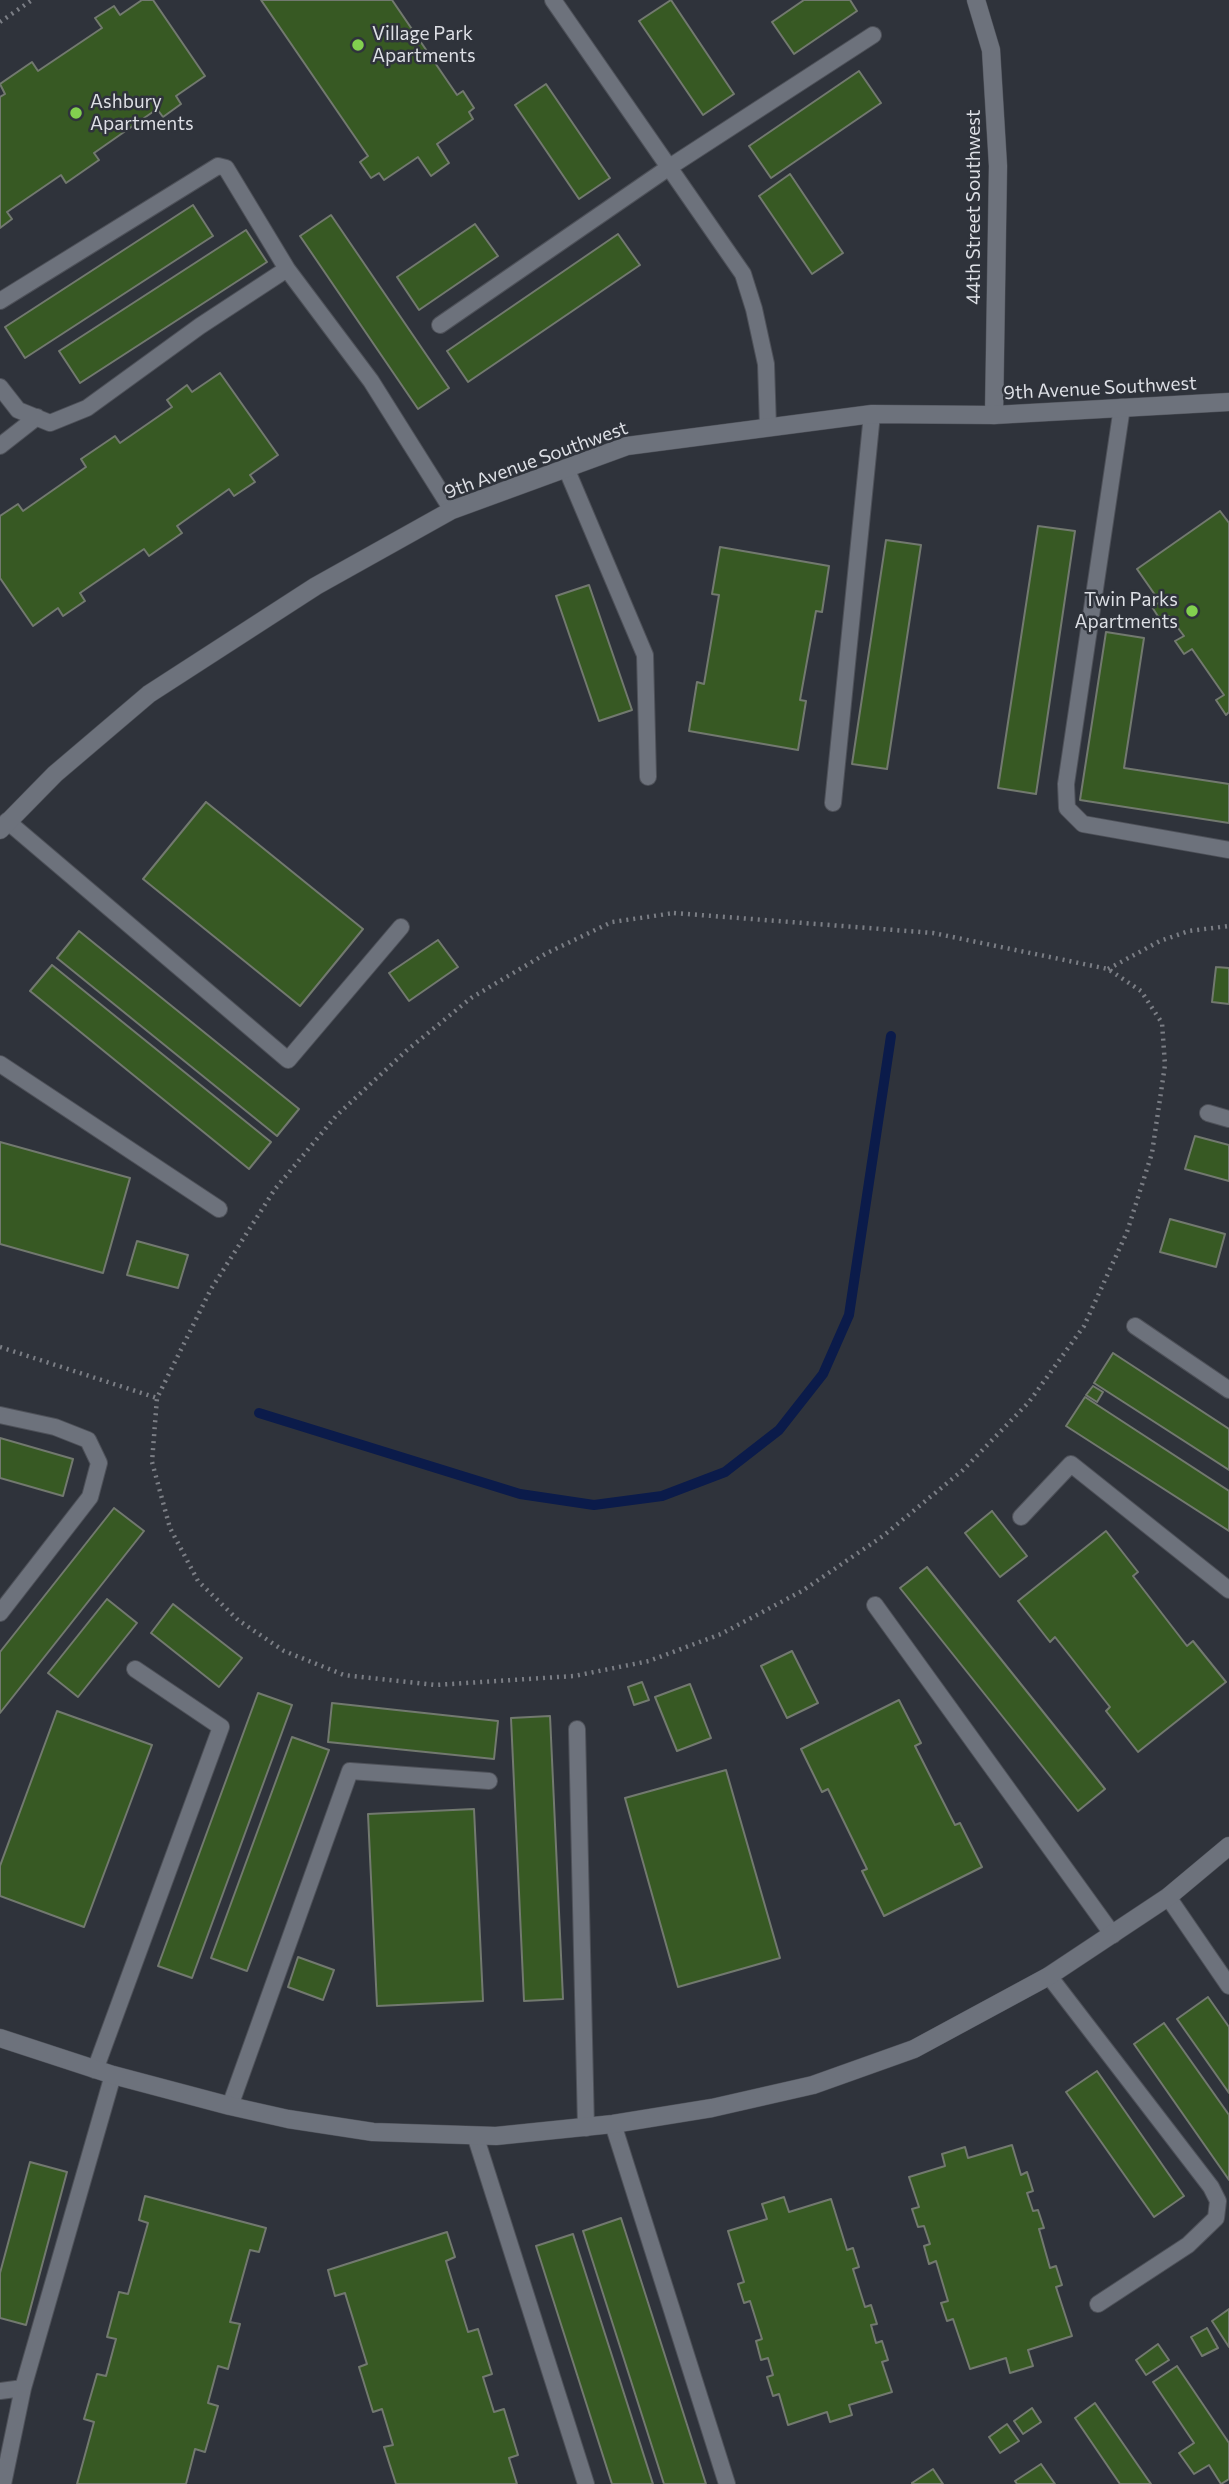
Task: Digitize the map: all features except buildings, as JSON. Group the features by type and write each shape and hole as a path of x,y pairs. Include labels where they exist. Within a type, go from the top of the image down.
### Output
{"street":[{"name":"44th Street Southwest","path":"976,0 991,50 998,166 994,415"},
{"name":"9th Avenue Southwest","path":"3,826 55,774 149,694 316,586 452,510 627,446 872,414 994,415 1229,402"},
{"path":"0,2038 95,2070 230,2106 288,2119 373,2132 496,2136 613,2124 712,2108 813,2085 914,2049 1049,1976 1113,1935 1168,1897 1229,1846"}],"lane":[{"path":"553,0 743,274 766,364 768,427"},
{"path":"440,325 668,168 873,35"},
{"path":"0,301 218,166 226,168 287,269 370,381 452,510"},
{"path":"0,387 18,410 50,422 87,408 200,326 287,269"},
{"path":"1122,407 1066,784 1068,808 1083,824 1229,850"},
{"path":"833,803 872,414"},
{"path":"0,446 37,417"},
{"path":"566,468 645,655 648,777"},
{"path":"3,826 288,1060 401,927"},
{"path":"0,1064 219,1209"},
{"path":"1208,1113 1229,1119"},
{"path":"1135,1326 1229,1390"},
{"path":"0,1415 55,1426 88,1440 99,1463 90,1497 0,1613"},
{"path":"1021,1517 1071,1464 1229,1590"},
{"path":"875,1605 1113,1935"},
{"path":"95,2070 221,1727 135,1669"},
{"path":"578,1729 586,2128"},
{"path":"230,2106 350,1771 489,1781"},
{"path":"1168,1897 1229,1986"},
{"path":"1049,1976 1211,2187 1217,2201 1216,2218 1188,2245 1098,2304"},
{"path":"3,2484 23,2388 113,2075"},
{"path":"613,2124 727,2484"},
{"path":"475,2135 586,2484"},
{"path":"0,2391 23,2388"}],"path":[{"path":"0,22 32,0"},
{"path":"674,913 933,933 1108,970 1142,991 1162,1023 1165,1065 1147,1166 1127,1232 1084,1326 1029,1402 962,1470 883,1536 802,1591 721,1634 649,1661 574,1676 435,1685 344,1675 284,1651 238,1620 198,1581 170,1528 152,1462 157,1398 211,1290 275,1189 336,1116 406,1051 471,998 547,953 612,922 674,913"},
{"path":"1108,970 1160,942 1189,931 1229,926"},
{"path":"0,1347 157,1398"}],"waterway":[{"path":"259,1413 520,1494 594,1505 662,1496 725,1472 779,1430 823,1374 849,1315 891,1036"}],"place":[{"name":"Village Park Apartments","path":"358,45"},
{"name":"Ashbury Apartments","path":"76,113"},
{"name":"Twin Parks Apartments","path":"1192,611"}]}
